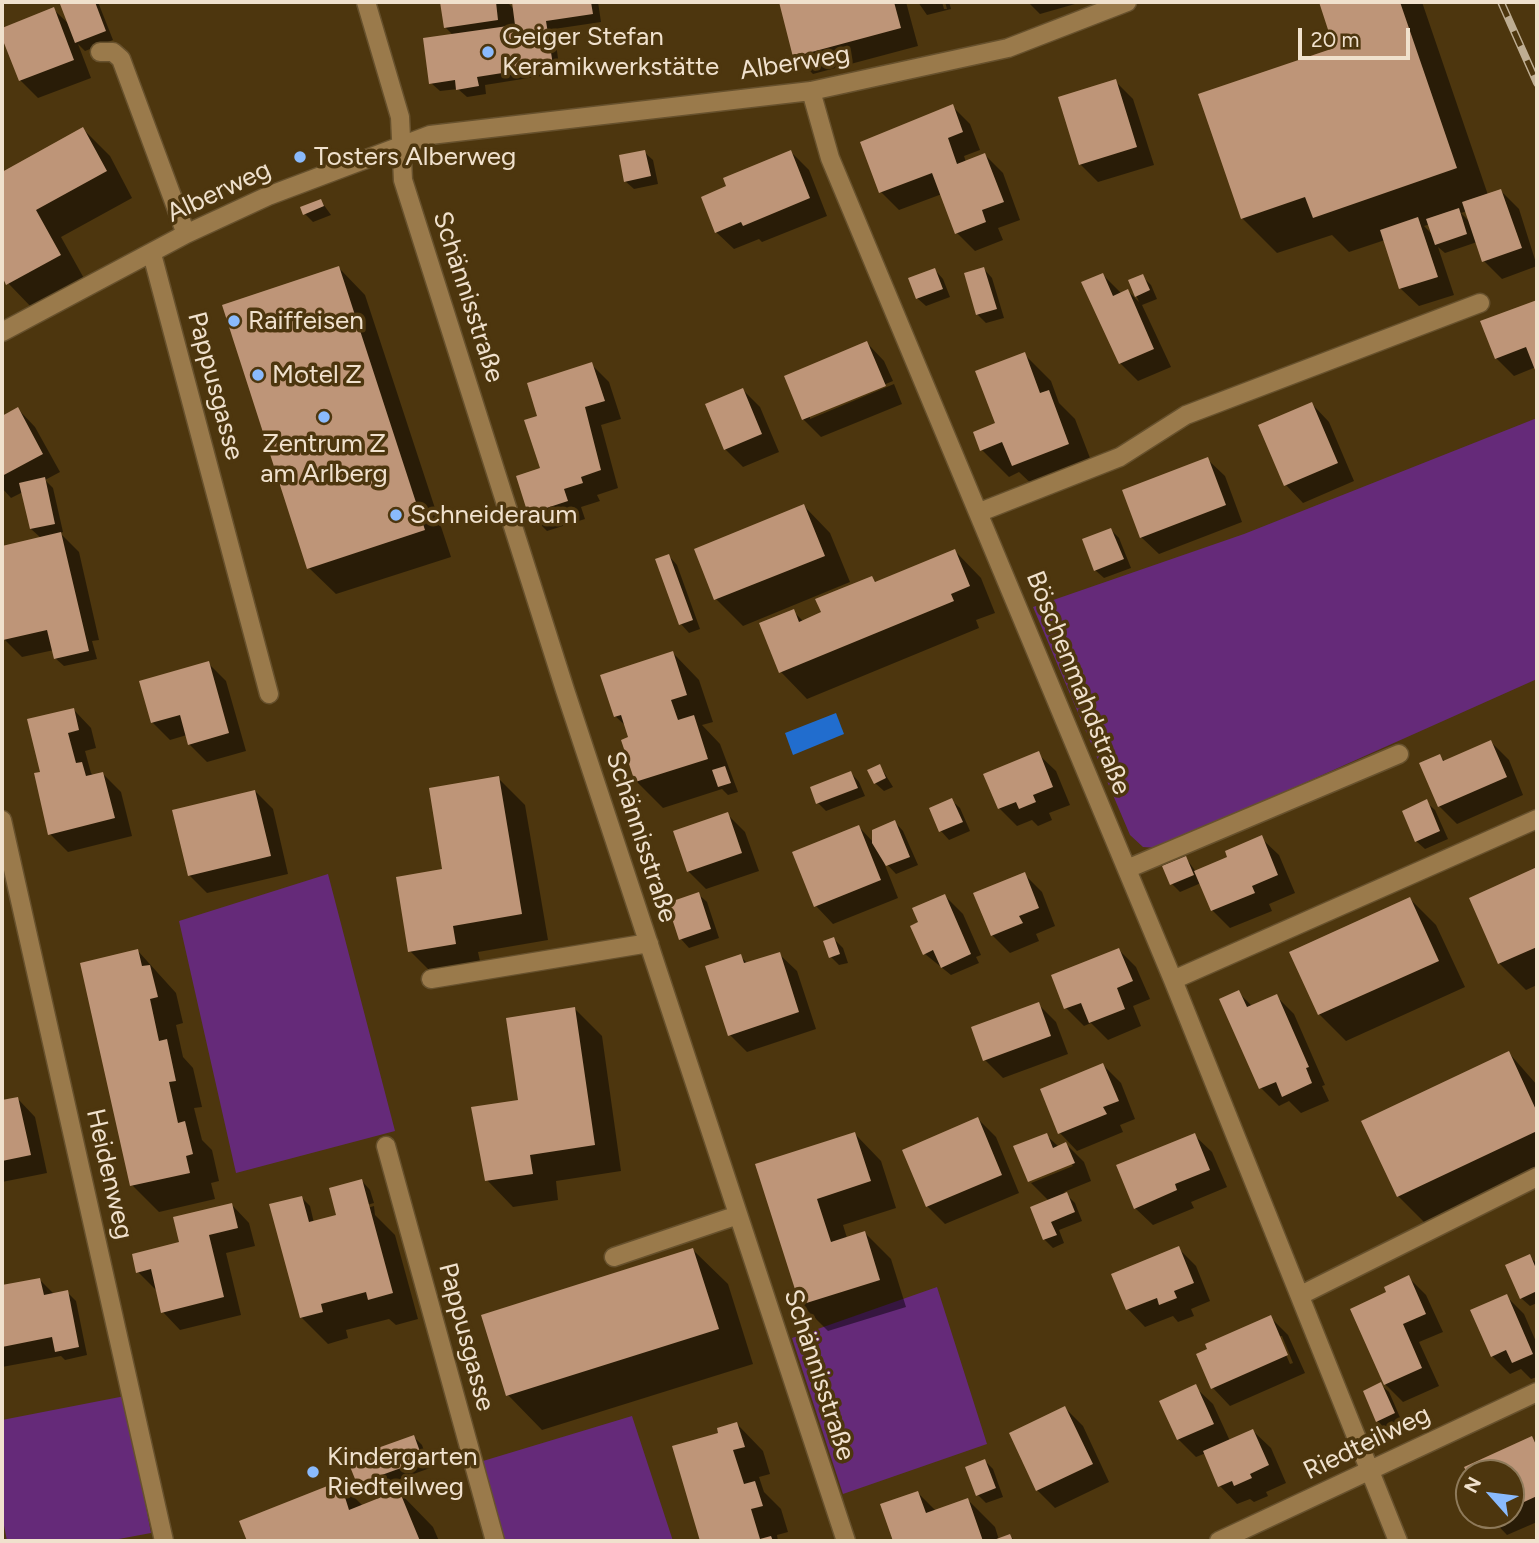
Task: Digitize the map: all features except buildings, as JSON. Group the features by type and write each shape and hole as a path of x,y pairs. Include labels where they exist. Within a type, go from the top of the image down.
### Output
{"street":[{"name":"Schännisstraße","path":"366,2 400,117 403,180 649,943 846,1541"},
{"name":"Alberweg","path":"2,332 186,234 268,196 430,135 811,91 1008,48 1127,2"},
{"path":"100,52 113,52 121,59 186,234"},
{"name":"Böschenmahdstraße","path":"811,91 830,158 980,512 1173,980 1398,1541"},
{"name":"Pappusgasse","path":"152,254 269,694"},
{"path":"980,512 1120,457 1186,415 1480,303"},
{"path":"1126,869 1399,754"},
{"path":"1173,980 1537,819"},
{"name":"Heidenweg","path":"2,820 164,1541"},
{"path":"431,979 649,943"},
{"name":"Pappusgasse","path":"386,1146 495,1541"},
{"path":"1300,1295 1537,1177"},
{"path":"614,1257 738,1215"},
{"name":"Riedteilweg","path":"1219,1541 1537,1392"}],"shaded area":[{"path":"1537,418 1537,679 1159,848 1143,847 1130,835 1033,607 1244,534"},
{"path":"328,874 395,1131 236,1173 179,921"},
{"path":"937,1287 987,1444 843,1494 792,1338"},
{"path":"125,1396 151,1533 108,1541 7,1541 2,1515 2,1420"},
{"path":"632,1416 673,1541 505,1541 483,1461"}],"water":[{"path":"836,713 844,734 793,755 785,733"}],"railway":[{"path":"1501,2 1537,83"}],"place":[{"name":"Geiger Stefan Keramikwerkstätte","path":"488,52"},
{"name":"Tosters Alberweg","path":"300,157"},
{"name":"Raiffeisen","path":"234,321"},
{"name":"Motel Z","path":"258,375"},
{"name":"Zentrum Z am Arlberg","path":"324,417"},
{"name":"Schneideraum","path":"396,515"},
{"name":"Kindergarten Riedteilweg","path":"313,1472"}]}
